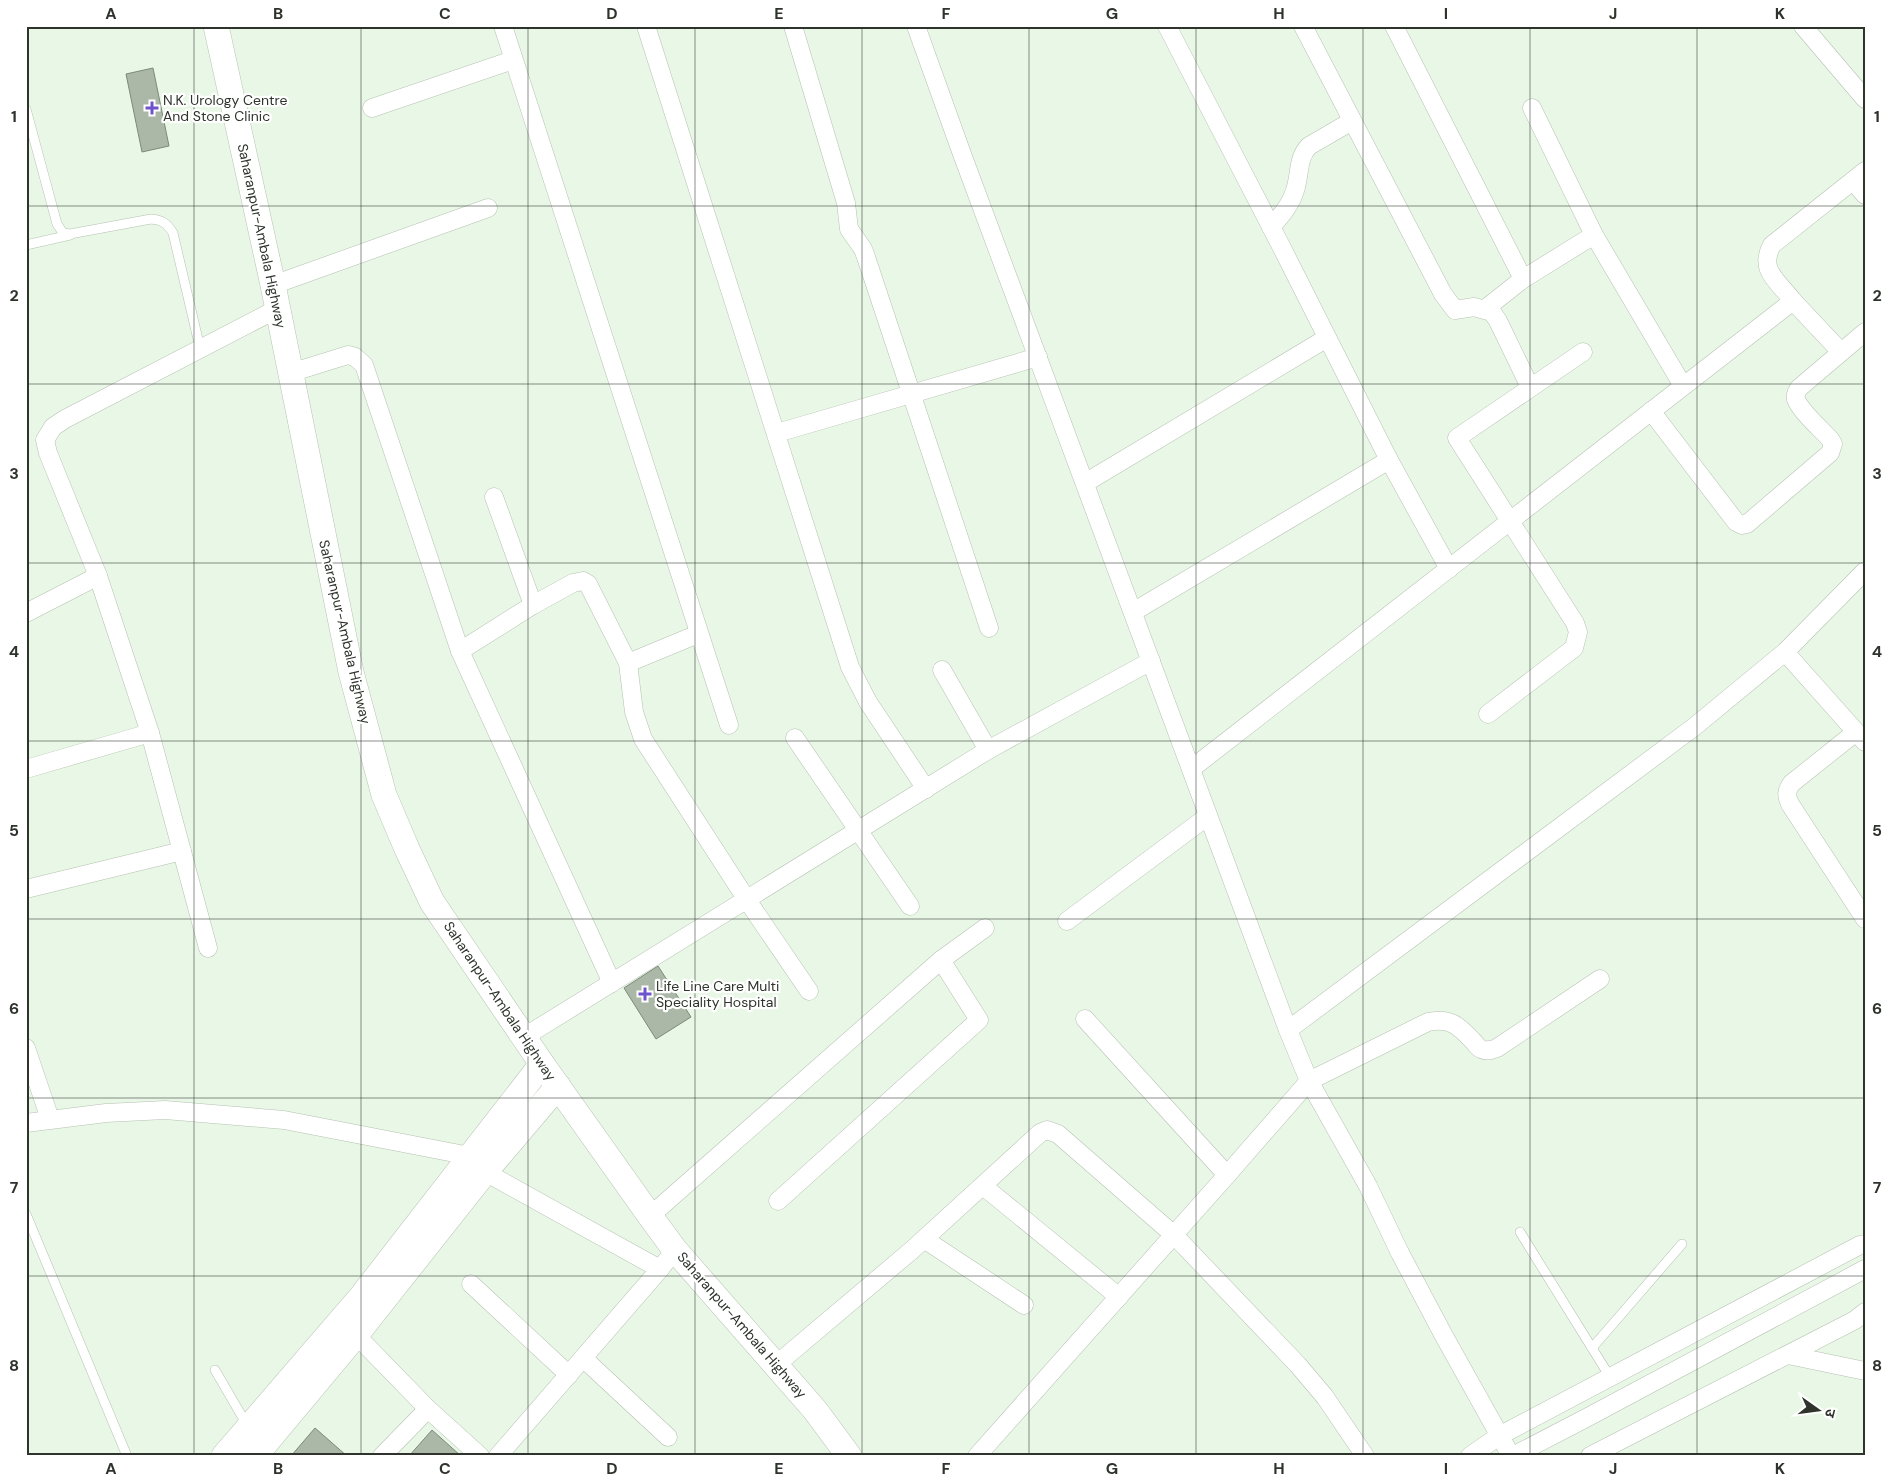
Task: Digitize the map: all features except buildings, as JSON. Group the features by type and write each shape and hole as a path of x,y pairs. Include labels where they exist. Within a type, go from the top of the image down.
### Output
{"main road":[{"name":"Saharanpur-Ambala Highway","path":"216,26 275,297 351,672 384,795 406,849 432,902 542,1064 650,1216 676,1250 777,1364 850,1456"},
{"path":"255,1456 356,1335 478,1164 542,1064"},
{"path":"224,1456 478,1164 558,1086"}],"street":[{"path":"503,26 698,634 729,725"},
{"path":"646,26 850,667 868,702 926,789"},
{"path":"793,26 846,203 849,229 863,249 989,628"},
{"path":"1166,26 1271,227 1389,460 1449,569"},
{"path":"1303,26 1443,294 1450,305 1456,310 1474,306 1492,312 1530,387"},
{"path":"1394,26 1523,279"},
{"path":"1803,26 1865,99"},
{"path":"923,29 1084,483 1288,1030 1309,1081 1368,1186 1400,1252 1498,1436 1512,1456 1588,1418 1865,1269"},
{"path":"372,108 513,60"},
{"path":"1532,108 1594,235 1683,386"},
{"path":"1271,227 1289,205 1296,187 1300,162 1305,150 1352,121"},
{"path":"1841,352 1793,301 1766,267 1767,255 1772,245 1859,176 1865,195"},
{"path":"208,948 150,733 98,576 48,453 46,440 53,427 65,418 200,348 275,297 488,208"},
{"path":"1485,309 1523,279 1594,235"},
{"path":"1191,769 1793,301"},
{"path":"1651,411 1736,522 1742,525 1747,524 1830,453 1833,444 1801,407 1796,400 1796,394 1799,388 1865,332"},
{"path":"1084,483 1328,338"},
{"path":"1488,714 1574,648 1578,632 1575,623 1457,438 1583,352"},
{"path":"290,373 348,355 355,357 364,365 460,651 612,983"},
{"path":"777,433 1038,357"},
{"path":"1133,612 1389,460"},
{"path":"494,497 533,605"},
{"path":"1288,1030 1694,727 1785,652 1865,572"},
{"path":"26,613 98,576"},
{"path":"460,651 533,605 573,583 583,581 588,584 628,663 634,712 643,739 747,900 809,991"},
{"path":"628,663 698,634"},
{"path":"1785,652 1860,737 1792,783 1787,789 1786,796 1865,918"},
{"path":"524,1037 988,750 1151,661"},
{"path":"942,670 988,750"},
{"path":"26,769 150,733"},
{"path":"796,738 910,906"},
{"path":"1067,921 1208,816"},
{"path":"26,889 182,851"},
{"path":"650,1216 941,960 985,928"},
{"path":"778,1201 979,1020 941,960"},
{"path":"977,1456 1174,1236 1309,1081 1428,1022 1437,1020 1448,1021 1459,1026 1481,1049 1489,1051 1497,1048 1600,979"},
{"path":"1085,1019 1227,1175"},
{"path":"26,1048 50,1119"},
{"path":"26,1123 50,1119 165,1110 284,1120 478,1164 660,1269"},
{"path":"777,1364 924,1239 1040,1133 1053,1130 1174,1236 1298,1365 1325,1397 1365,1456"},
{"path":"983,1186 1119,1297"},
{"path":"924,1239 1024,1305"},
{"path":"1470,1456 1498,1436 1865,1244"},
{"path":"498,1456 676,1250"},
{"path":"471,1284 569,1375"},
{"path":"1590,1456 1855,1320 1865,1312"},
{"path":"356,1335 428,1408 480,1456"},
{"path":"1788,1355 1865,1371"},
{"path":"583,1358 668,1437"},
{"path":"382,1456 428,1408"}],"lane":[{"path":"26,109 57,224 63,233 70,234"},
{"path":"26,245 70,234 151,219 162,220 169,226 172,233 200,348"},
{"path":"26,1214 127,1456"},
{"path":"1520,1232 1610,1377"},
{"path":"1592,1348 1682,1244"},
{"path":"215,1370 249,1427"}],"place":[{"name":"N.K. Urology Centre And Stone Clinic","path":"152,108"},
{"name":"Life Line Care Multi Speciality Hospital","path":"645,994"}]}
